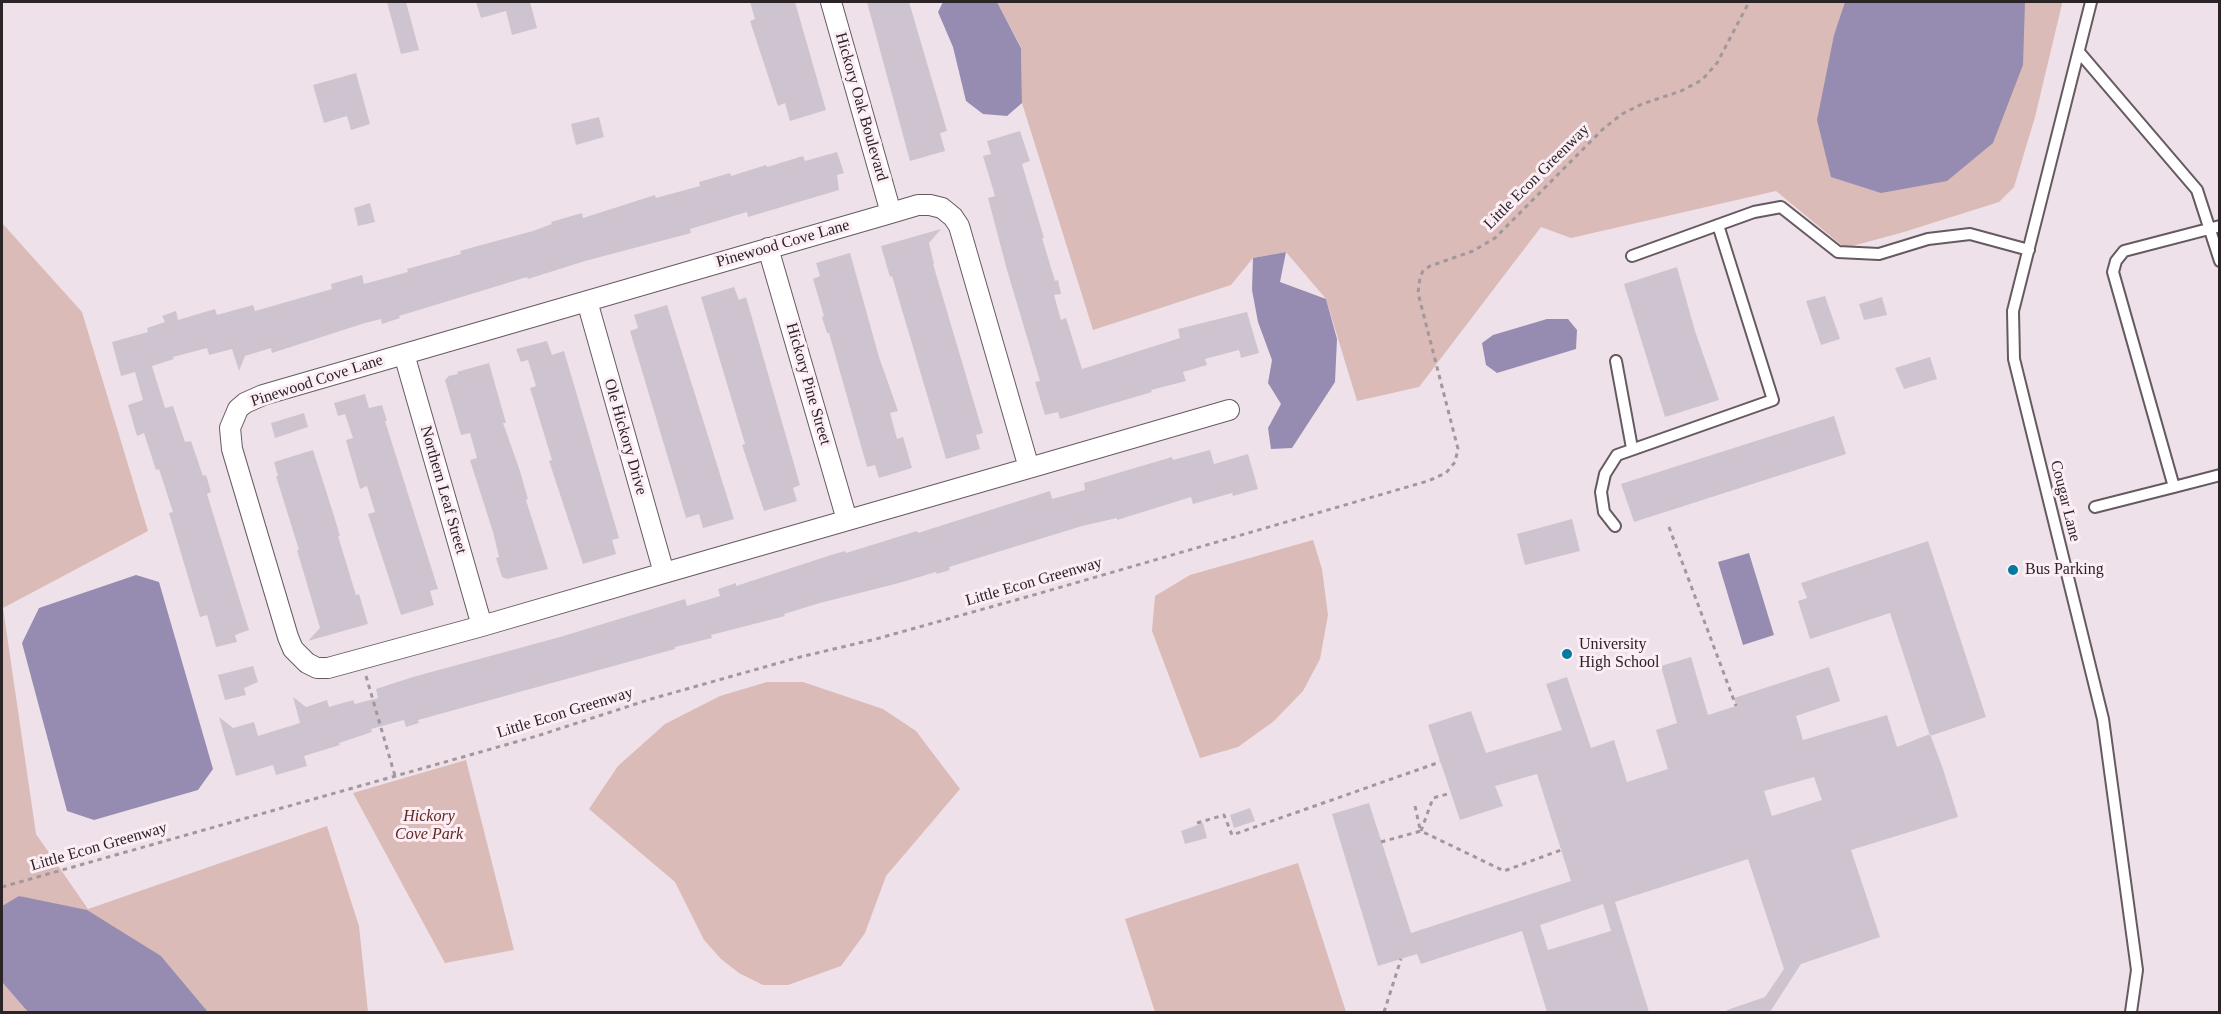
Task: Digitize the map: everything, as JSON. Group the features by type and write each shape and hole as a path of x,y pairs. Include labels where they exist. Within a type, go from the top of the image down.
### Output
{"street":[{"name":"Hickory Oak Boulevard","path":"831,2 891,213"},
{"name":"Pinewood Cove Lane","path":"1029,468 959,226 953,217 942,208 930,205 918,205 263,395 245,403 238,409 230,428 232,449 288,637 293,649 307,663 317,668 341,666 482,626 847,520 1029,468 1229,410"},
{"name":"Hickory Pine Street","path":"768,248 847,520"},
{"name":"Ole Hickory Drive","path":"587,301 664,573"},
{"name":"Northern Leaf Street","path":"404,354 482,626"}],"lane":[{"name":"Cougar Lane","path":"2091,2 2013,311 2014,359 2103,719 2137,970 2131,1012"},
{"path":"2079,52 2198,190 2215,227 2220,261"},
{"path":"1632,256 1754,212 1781,207 1838,252 1879,254 1928,239 1970,234 2029,250"},
{"path":"1615,526 1604,512 1601,492 1605,474 1617,455 1773,400 1719,225"},
{"path":"2174,487 2113,272 2116,261 2124,251 2215,227"},
{"path":"1617,361 1632,448"},
{"path":"2095,507 2220,475"}],"path":[{"name":"Little Econ Greenway","path":"2,887 537,736 673,693 800,657 916,628 1417,484 1446,473 1455,462 1458,449 1418,293 1423,271 1430,266 1473,251 1494,238 1603,129 1622,114 1702,80 1718,63 1749,2"},
{"path":"1669,526 1736,706"},
{"path":"366,676 395,776"},
{"path":"1197,823 1224,815 1232,835 1440,762"},
{"path":"1421,831 1433,798 1451,794"},
{"path":"1415,806 1421,831"},
{"path":"1381,842 1421,831 1504,871 1561,850"},
{"path":"1384,1012 1401,959"}],"green space":[{"path":"997,2 2062,2 2062,4 2035,117 2014,187 1999,202 1845,248 1776,191 1571,238 1541,227 1419,387 1357,401 1326,299 1286,252 1253,258 1231,285 1093,330 1022,103 1021,47"},
{"path":"2,223 82,312 148,531 3,608 36,834 88,909 327,826 359,926 368,1012 208,1012 161,956 20,896 2,906"},
{"path":"1313,540 1322,569 1328,615 1320,659 1303,691 1274,721 1238,747 1200,758 1152,631 1155,596 1190,575"},
{"path":"767,682 803,682 883,709 916,731 960,789 886,876 865,933 841,966 788,985 763,985 739,973 721,959 704,940 675,882 589,809 618,766 665,724 720,696"},
{"name":"Hickory Cove Park","path":"466,760 514,950 445,963 353,793"},
{"path":"1298,863 1346,1012 1155,1012 1125,919"},
{"path":"2,982 28,1012 2,1012"}],"shaded area":[{"path":"943,2 997,2 1021,48 1022,103 1007,116 983,114 966,101 953,47 938,12"},
{"path":"1845,2 2025,2 2023,65 1993,143 1947,181 1881,193 1831,177 1817,120 1834,35"},
{"path":"1286,252 1280,282 1326,299 1337,339 1335,382 1292,448 1271,449 1268,428 1281,404 1268,383 1272,360 1258,322 1252,290 1253,258"},
{"path":"1547,319 1568,319 1577,330 1576,349 1497,373 1486,365 1482,343 1493,335"},
{"path":"1749,553 1774,635 1743,645 1718,562"},
{"path":"136,575 159,582 213,769 198,790 94,820 67,811 22,643 39,608"},
{"path":"19,896 87,910 161,956 208,1012 28,1012 2,982 2,906"}],"building":[{"path":"387,2 406,2 419,50 401,54"},
{"path":"476,2 530,2 537,28 512,35 506,11 481,18"},
{"path":"750,2 795,2 826,110 790,121 785,103 778,106 750,21 755,19"},
{"path":"867,2 909,2 947,131 940,133 945,151 910,161"},
{"path":"356,73 370,124 351,130 347,116 324,123 313,85"},
{"path":"599,117 604,137 576,145 571,124"},
{"path":"1020,131 1030,161 1022,164 1044,238 1042,238 1061,294 1054,295 1061,320 1066,318 1082,369 1180,338 1178,329 1247,312 1259,353 1241,358 1239,350 1205,359 1207,365 1183,372 1186,381 1060,419 1058,412 1045,415 1035,382 1040,381 988,198 995,196 983,156 991,154 987,141"},
{"path":"837,152 844,173 837,175 839,190 748,217 747,212 690,229 691,233 585,261 528,279 527,277 399,316 400,318 382,324 381,319 365,323 272,353 271,348 245,356 239,371 232,349 209,355 207,348 173,357 174,359 152,366 165,408 173,406 185,442 191,441 203,476 206,475 211,492 207,494 249,630 235,635 237,642 216,647 207,615 200,617 169,513 173,512 159,469 156,470 144,433 137,436 128,405 143,400 135,372 121,376 112,342 148,332 147,328 165,322 162,316 176,311 178,320 215,309 217,315 253,305 255,311 332,289 331,284 362,275 364,284 408,272 407,269 461,254 460,251 533,231 552,224 551,222 582,213 583,218 655,195 656,198 700,186 699,182 730,173 731,176 803,156 805,161"},
{"path":"370,203 375,222 358,226 354,208"},
{"path":"941,229 929,243 933,264 983,433 976,435 980,449 946,459 881,246"},
{"path":"850,253 879,357 898,411 890,413 897,439 903,437 912,468 879,478 875,465 867,467 829,333 827,333 822,317 824,316 813,279 820,276 816,263"},
{"path":"1677,267 1695,331 1719,400 1665,417 1624,284"},
{"path":"734,287 739,300 746,297 800,485 793,488 797,501 764,511 742,445 745,444 701,297"},
{"path":"1825,296 1840,339 1821,345 1806,301"},
{"path":"1882,297 1887,315 1864,320 1859,304"},
{"path":"667,305 734,519 703,528 699,514 686,518 630,331 638,328 634,315"},
{"path":"547,341 552,355 564,351 619,538 612,540 616,554 583,564 549,461 552,460 530,388 536,386 528,360 521,362 516,349"},
{"path":"1930,357 1937,379 1904,389 1895,368"},
{"path":"489,363 506,423 503,423 519,468 528,499 526,500 548,569 507,579 502,577 496,558 499,557 493,532 470,460 477,458 470,433 461,435 445,380 449,376 458,374 457,372"},
{"path":"365,394 369,408 382,405 438,589 430,591 434,605 401,615 368,514 375,512 367,486 360,489 346,440 353,438 345,414 338,416 334,403"},
{"path":"304,413 308,427 275,438 271,423"},
{"path":"1834,416 1846,454 1634,522 1621,484"},
{"path":"313,450 356,595 359,594 368,624 308,641 320,628 276,476 278,476 274,462"},
{"path":"1210,450 1214,464 1248,454 1258,489 1233,496 1232,493 1193,504 1191,497 1117,520 1117,518 1082,526 949,567 950,570 937,574 936,572 820,603 784,614 785,616 711,635 712,638 675,647 675,649 418,720 419,723 406,727 404,720 371,729 372,732 339,743 340,745 304,756 307,766 276,775 273,765 236,776 219,717 233,728 254,722 258,736 300,723 293,697 306,707 327,700 329,707 353,700 355,704 378,698 376,689 413,677 560,637 685,599 687,606 720,596 718,589 736,583 736,586 845,551 846,553 917,531 918,533 1050,491 1052,499 1085,490 1084,483 1172,457 1173,460"},
{"path":"1572,519 1580,551 1525,565 1517,534"},
{"path":"1928,541 1986,717 1930,736 1890,613 1810,639 1798,601 1807,598 1801,583"},
{"path":"1691,657 1708,715 1736,706 1734,698 1829,667 1840,701 1796,716 1803,740 1887,715 1897,747 1930,734 1958,817 1851,850 1880,937 1801,964 1770,1012 1727,1012 1727,1010 1765,997 1784,969 1748,859 1615,902 1649,1012 1547,1012 1522,931 1421,964 1417,954 1378,966 1332,814 1369,803 1411,933 1571,881 1537,774 1495,786 1503,806 1460,820 1428,725 1471,711 1486,753 1562,730 1546,684 1567,677 1591,748 1614,740 1627,782 1668,769 1656,730 1677,723 1661,666","holes":["1814,777 1822,800 1772,816 1764,791","1603,904 1611,931 1548,950 1540,925"]},
{"path":"253,666 258,682 244,688 246,695 225,700 218,675"},
{"path":"1250,808 1255,821 1234,828 1230,815"},
{"path":"1203,823 1207,838 1185,844 1181,831"}],"place":[{"name":"Bus Parking","path":"2013,570"},
{"name":"University High School","path":"1567,654"}]}
